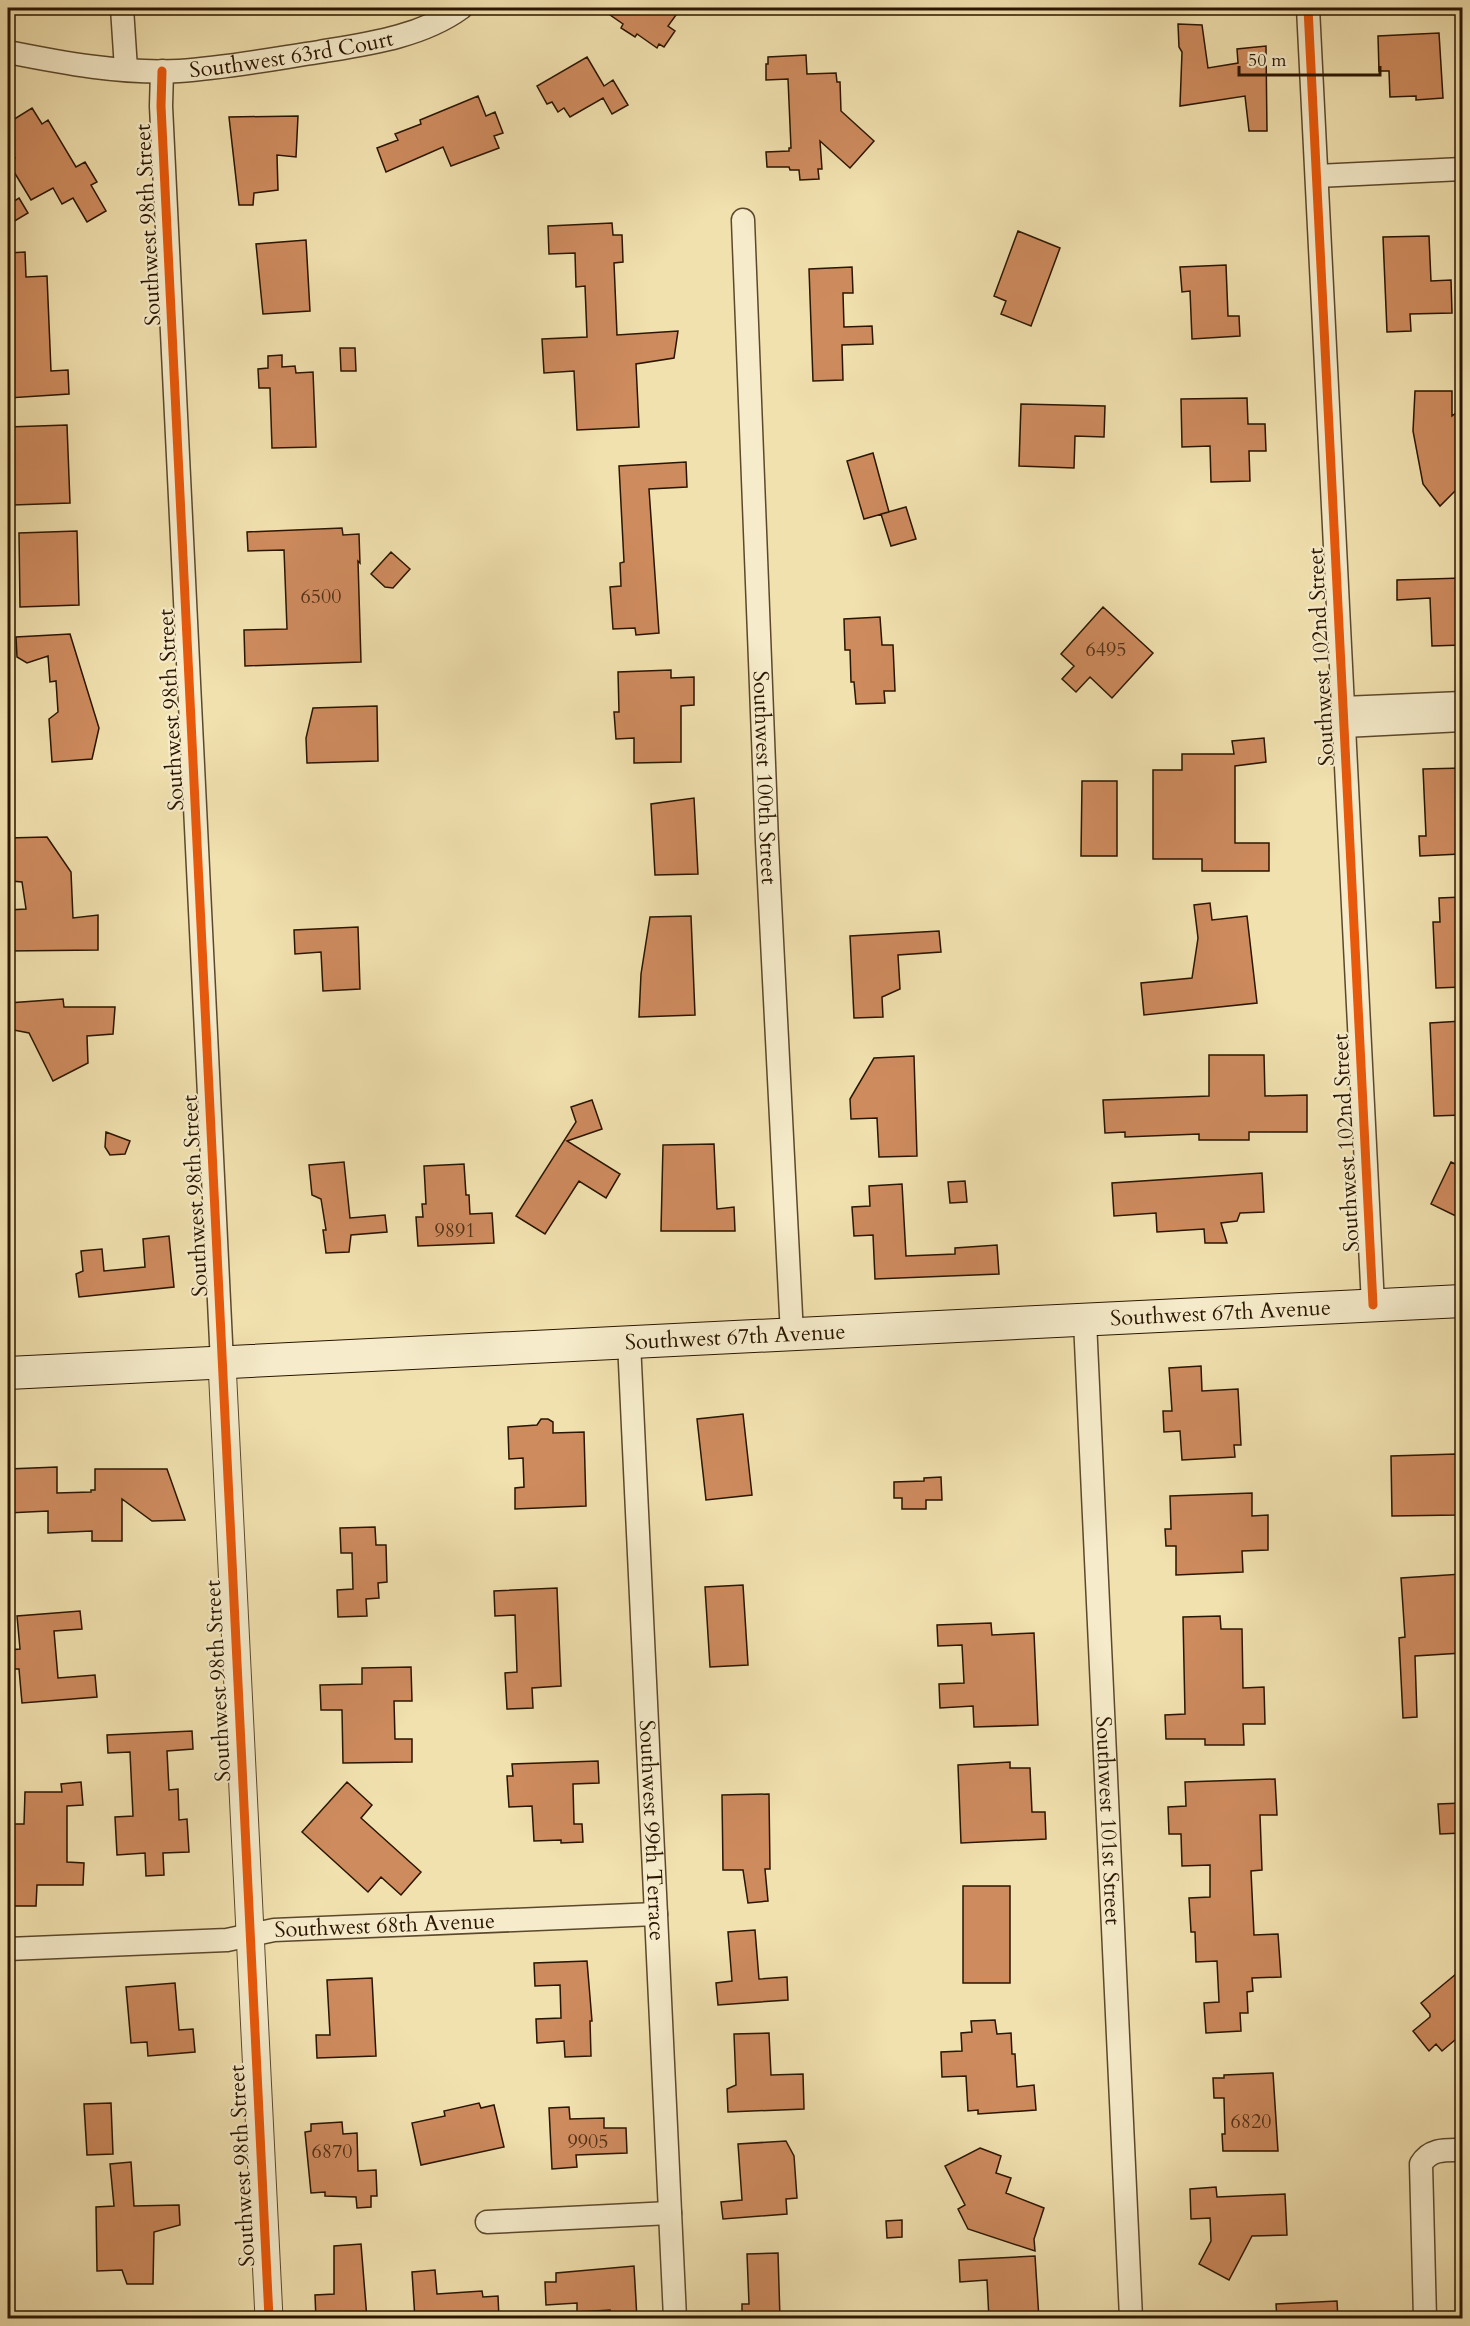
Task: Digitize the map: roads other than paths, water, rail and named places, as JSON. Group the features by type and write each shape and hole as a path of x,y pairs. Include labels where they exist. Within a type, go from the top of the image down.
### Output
{"main road":[{"name":"Southwest 67th Avenue","path":"8,1373 1462,1301"}],"street":[{"path":"122,8 126,69"},
{"name":"Southwest 63rd Court","path":"8,52 82,66 162,71 238,64 365,44 424,28 461,8"},
{"name":"Southwest 102nd Street","path":"1308,8 1373,1305"},
{"name":"Southwest 98th Street","path":"162,71 163,141 269,2319"},
{"path":"1317,176 1462,169"},
{"name":"Southwest 100th Street","path":"743,220 768,854 792,1335"},
{"path":"1344,717 1462,703"},
{"path":"1344,717 1462,720"},
{"name":"Southwest 101st Street","path":"1085,1321 1131,2319"},
{"name":"Southwest 99th Terrace","path":"629,1342 675,2319"},
{"name":"Southwest 68th Avenue","path":"8,1949 227,1940 274,1930 656,1914"},
{"path":"1425,2319 1420,2172 1425,2157 1437,2151 1462,2150"},
{"path":"487,2222 670,2213"}]}
